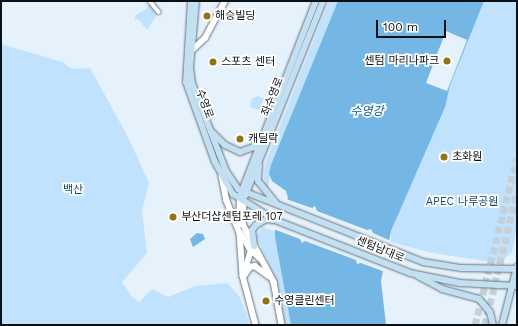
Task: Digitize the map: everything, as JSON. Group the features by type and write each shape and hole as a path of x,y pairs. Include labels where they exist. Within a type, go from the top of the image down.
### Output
{"main road":[{"name":"수영로","path":"191,1 184,74 188,91 222,176 242,200"},
{"name":"수영로","path":"196,1 191,52 192,83 229,178 244,192"},
{"name":"좌수영로","path":"242,200 263,136 316,1"},
{"name":"좌수영로","path":"244,192 261,155 323,1"},
{"path":"210,130 228,148 240,152 254,147 263,136"},
{"path":"261,155 258,181 268,197 280,207"},
{"name":"센텀남대로","path":"244,192 398,254 449,267 517,269"},
{"name":"센텀남대로","path":"242,200 275,220 416,275 460,283 515,285"},
{"path":"252,248 252,230 256,225 267,219 275,220"},
{"path":"502,325 515,285 517,269"},
{"path":"416,275 424,282 442,289 478,299 490,312 493,325"}],"street":[{"path":"150,1 160,12"},
{"path":"186,56 204,38 225,1"},
{"path":"222,176 227,201 240,232 263,260 274,282 282,325"},
{"path":"242,200 237,217 240,232 244,276 256,325"},
{"path":"242,200 243,224 252,248 244,276"},
{"path":"244,276 246,270 255,266 264,271 274,282"}],"green space":[{"path":"329,1 342,1 271,170 268,189 265,188 265,164"},
{"name":"APEC 나루공원","path":"482,1 517,1 517,227 512,252 499,263 432,253 391,242 391,232"},
{"path":"151,2 159,12 147,30 138,19 134,21 136,15 146,9"},
{"name":"백산","path":"1,44 62,62 72,69 90,68 128,137 149,183 142,211 147,253 122,282 132,297 139,302 152,289 168,297 196,286 227,283 240,297 250,325 1,325"},
{"path":"258,96 264,99 259,110 250,107 251,99"},
{"path":"262,227 280,233 296,325 285,325 278,284 256,236"}],"water":[{"name":"수영강","path":"338,1 484,1 450,85 445,107 391,231 381,281 386,325 291,325 275,237 275,230 288,198 286,191 272,181 269,174 271,165"},
{"path":"197,233 203,234 205,239 193,247 190,239"}],"pier":[{"name":"센텀 마리나파크","path":"446,31 467,40 447,91 426,83"},
{"path":"286,199 312,208 315,206 317,211 367,230 371,229 373,233 391,241 385,272 361,263 357,264 356,260 305,241 302,243 300,239 273,229"}],"tunnel":[{"path":"475,325 517,158"},
{"path":"485,325 517,192"}],"place":[{"name":"해승빌딩","path":"207,16"},
{"name":"센텀 마리나파크","path":"447,61"},
{"name":"스포츠 센터","path":"213,62"},
{"name":"캐딜락","path":"240,139"},
{"name":"초화원","path":"444,157"},
{"name":"부산더샵센텀포레 107","path":"173,217"},
{"name":"수영클린센터","path":"266,301"}]}
